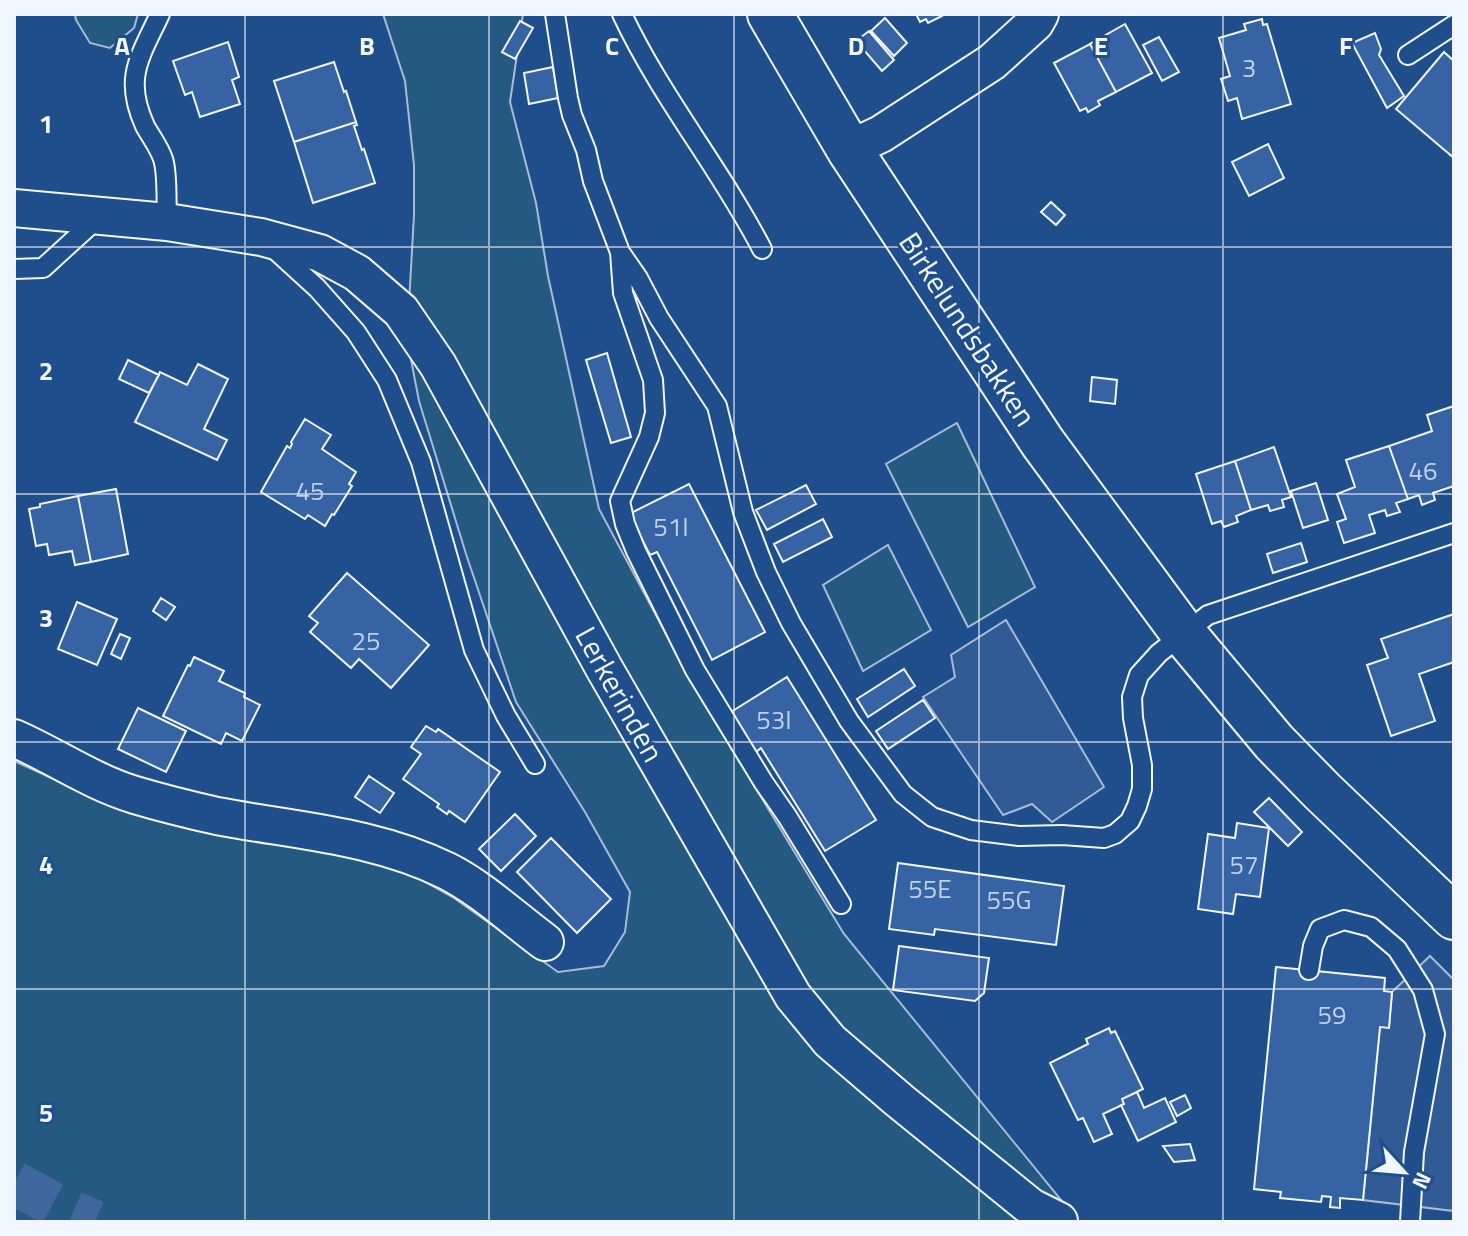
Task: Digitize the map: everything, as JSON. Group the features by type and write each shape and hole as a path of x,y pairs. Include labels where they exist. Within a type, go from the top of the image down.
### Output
{"main road":[{"name":"Birkelundsbakken","path":"770,14 849,149 1043,443 1183,633 1274,742 1322,791 1452,911"}],"street":[{"path":"849,149 881,134 992,62 1035,23 1040,14"},
{"name":"Lerkerinden","path":"14,208 167,222 261,237 320,253 357,273 401,311 438,365 604,668 793,996 830,1041 900,1101 1031,1207 1059,1221"},
{"path":"14,738 87,775 131,793 211,814 333,834 400,851 449,872 545,942"}],"lane":[{"path":"160,14 137,63 134,83 135,100 165,162 167,222"},
{"path":"555,14 568,98 593,181 620,252 717,406 743,512 766,572 791,623 858,733 903,794 932,817 971,830 1019,836 1104,838 1115,834 1130,821 1142,789 1142,765 1132,697 1139,675 1159,653 1208,615 1454,533"},
{"path":"622,14 673,106 746,218 762,249"},
{"path":"1408,55 1454,25"},
{"path":"14,269 43,268 101,215"},
{"path":"261,237 317,288 356,332 387,380 421,462 474,650 506,716 535,764"},
{"path":"620,252 623,293 653,380 655,413 649,437 620,501 625,524 695,670 841,904"},
{"path":"1309,970 1320,929 1344,920 1371,927 1397,949 1423,990 1435,1034 1414,1152 1410,1222"}],"shaded area":[{"path":"75,14 138,14 134,28 110,48 90,43"},
{"path":"383,14 523,14 510,102 536,203 548,276 599,509 695,688 844,934 1079,1222 14,1222 14,761 78,790 373,853 454,898 558,972 604,966 625,932 630,892 585,812 516,702 419,401 407,339 414,165 405,81"},
{"path":"957,423 1035,587 968,627 886,464"},
{"path":"888,545 931,630 863,671 823,585"},
{"path":"1006,620 1104,787 1052,822 1032,804 1003,815 923,697 955,677 951,655"},
{"path":"1430,956 1454,980 1454,1211 1363,1200 1380,1027 1389,1027 1392,992"}],"building":[{"path":"916,14 942,16 928,23 926,19 920,22"},
{"path":"885,18 907,43 894,56 871,31"},
{"path":"1262,19 1263,25 1267,24 1291,104 1242,119 1237,98 1228,101 1221,79 1230,76 1219,38 1246,30 1244,24"},
{"path":"520,21 533,28 515,59 502,52"},
{"path":"1125,24 1152,73 1116,92 1090,44"},
{"path":"869,31 894,60 882,71 856,41"},
{"path":"1375,33 1381,49 1379,55 1404,96 1387,108 1352,43"},
{"path":"1159,37 1179,72 1162,81 1143,45"},
{"path":"228,42 239,77 232,80 240,104 200,117 192,92 185,95 173,61"},
{"path":"1090,44 1116,92 1098,101 1100,105 1088,112 1086,108 1080,111 1054,63"},
{"path":"1444,52 1454,61 1454,158 1396,109"},
{"path":"334,62 356,122 294,142 274,81"},
{"path":"553,67 558,98 529,104 524,73"},
{"path":"356,122 354,126 375,183 313,203 294,142"},
{"path":"1268,144 1284,178 1249,196 1232,162"},
{"path":"1051,202 1065,215 1056,225 1041,212"},
{"path":"607,353 631,437 611,443 586,360"},
{"path":"128,360 159,375 149,393 119,379"},
{"path":"198,364 228,379 204,429 227,440 217,460 135,422 160,372 187,385"},
{"path":"1092,377 1117,380 1115,404 1090,401"},
{"path":"1454,406 1454,486 1433,493 1435,500 1422,505 1419,495 1408,499 1389,446 1432,431 1427,415"},
{"path":"305,419 331,435 322,449 356,472 349,484 352,486 325,526 308,515 305,519 261,492"},
{"path":"1389,446 1408,499 1396,503 1400,512 1387,516 1385,510 1369,515 1375,533 1344,543 1337,522 1346,519 1337,494 1355,487 1346,460"},
{"path":"1274,447 1291,497 1282,500 1284,507 1270,511 1268,505 1251,510 1235,461"},
{"path":"1235,461 1251,510 1236,516 1238,522 1224,527 1221,521 1212,524 1196,474"},
{"path":"1316,483 1328,520 1303,528 1291,491"},
{"path":"689,484 765,632 712,660 657,552 650,555 629,514"},
{"path":"806,485 816,504 767,530 756,510"},
{"path":"116,489 128,554 91,562 78,496"},
{"path":"78,496 91,562 75,565 72,551 49,555 47,544 36,546 29,509"},
{"path":"823,519 832,537 783,562 774,544"},
{"path":"1301,543 1307,562 1273,573 1267,554"},
{"path":"347,573 429,645 391,688 359,659 351,668 310,632 318,623 309,616"},
{"path":"161,598 175,607 166,620 153,611"},
{"path":"77,602 117,619 97,665 58,649"},
{"path":"1454,614 1454,662 1419,674 1435,721 1391,736 1367,665 1388,658 1381,639"},
{"path":"120,634 130,638 121,659 111,654"},
{"path":"194,657 224,671 219,681 245,693 244,697 260,705 242,741 226,733 221,744 163,716"},
{"path":"904,669 915,686 868,717 857,699"},
{"path":"787,677 876,820 825,851 761,748 756,752 731,712"},
{"path":"923,700 935,718 888,749 876,731"},
{"path":"138,708 186,731 166,772 118,749"},
{"path":"426,726 436,732 438,729 500,772 465,822 449,811 447,814 437,807 439,804 403,779 421,754 411,747"},
{"path":"369,776 394,793 380,813 355,797"},
{"path":"1269,798 1302,832 1288,846 1254,812"},
{"path":"515,814 536,836 501,871 479,849"},
{"path":"1237,823 1269,828 1260,897 1236,894 1233,914 1198,909 1208,834 1235,838"},
{"path":"551,838 611,899 577,933 517,872"},
{"path":"898,863 1064,886 1056,945 935,929 934,935 889,929"},
{"path":"899,946 989,958 984,993 975,1001 893,990"},
{"path":"1276,967 1385,978 1384,991 1392,992 1389,1028 1380,1027 1363,1200 1340,1198 1340,1208 1330,1207 1331,1197 1322,1196 1321,1202 1280,1198 1281,1192 1254,1189"},
{"path":"1109,1028 1111,1033 1115,1031 1143,1089 1122,1099 1124,1104 1103,1114 1112,1134 1094,1142 1083,1118 1078,1120 1050,1063 1088,1044 1086,1039"},
{"path":"1137,1092 1144,1108 1165,1098 1176,1122 1138,1141 1121,1105 1124,1104 1122,1099"},
{"path":"1185,1095 1191,1108 1177,1116 1170,1102"},
{"path":"1190,1144 1195,1160 1174,1162 1163,1146"}],"tunnel":[{"path":"14,1183 95,1222"}]}
